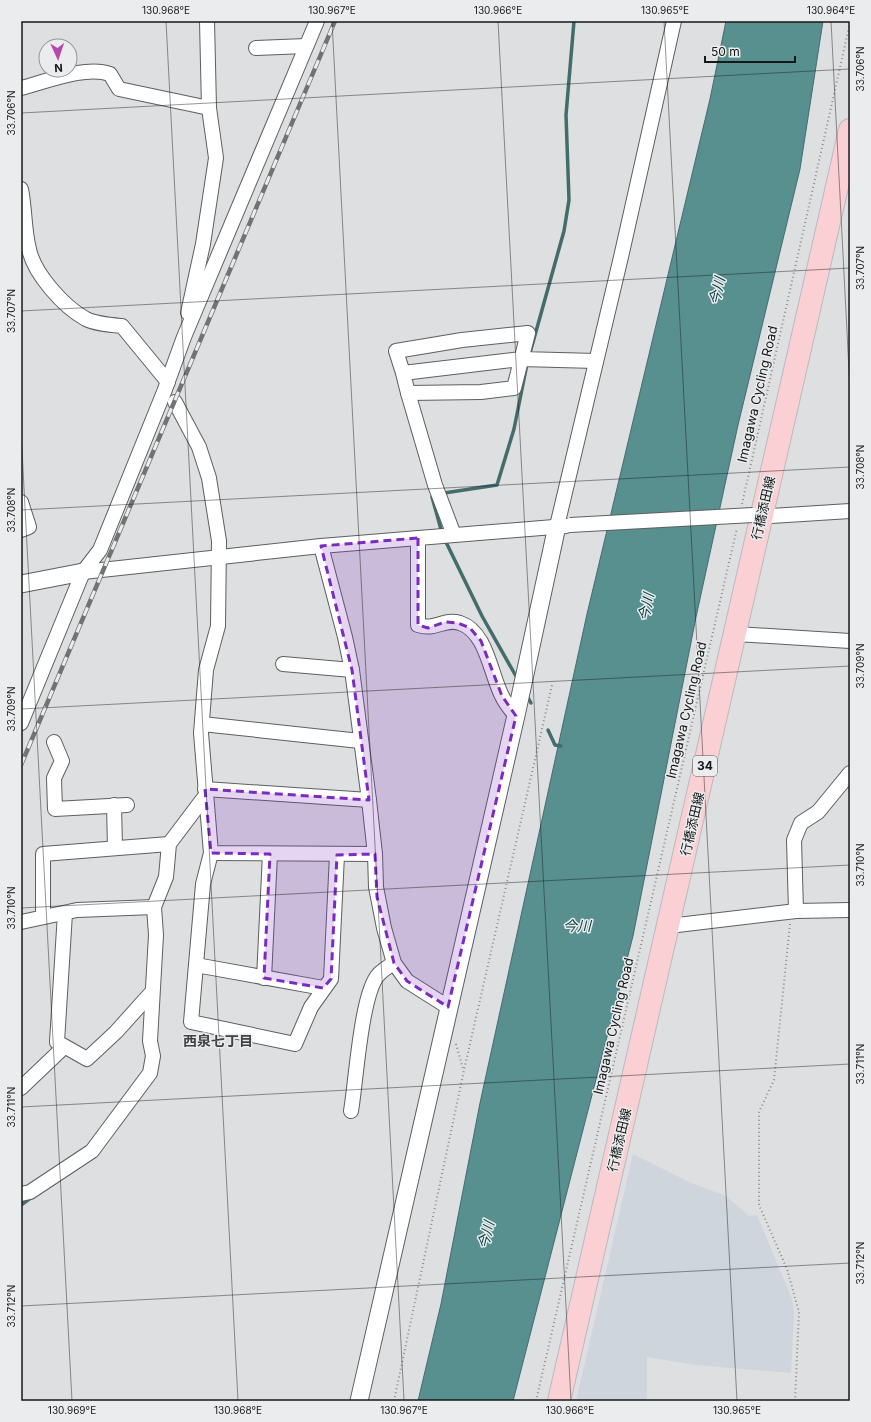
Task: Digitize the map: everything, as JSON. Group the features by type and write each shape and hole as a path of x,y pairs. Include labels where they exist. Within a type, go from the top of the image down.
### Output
{"main road":[{"name":"行橋添田線","path":"559,1401 736,634 757,515 843,189 850,130"}],"street":[{"path":"184,337 203,244 216,158 209,108 207,21"},
{"path":"21,723 73,601 83,572 100,550 168,382 184,337 317,21"},
{"path":"359,1401 525,674 563,526 596,361 674,21"},
{"path":"256,48 306,46"},
{"path":"21,88 75,74 103,71 110,74 119,89 209,108"},
{"path":"21,189 29,250 36,268 47,285 87,319 103,324 122,326 168,382"},
{"path":"408,393 481,392 514,388 528,333 462,340 396,350 408,393 435,484 453,535"},
{"path":"403,373 521,359 596,361"},
{"path":"175,402 199,447 209,478 219,541 218,626 206,670 202,724 205,792 212,853 203,884 191,1022 295,1044 303,1022 323,988 331,979 337,855"},
{"path":"21,502 29,528 21,530"},
{"path":"21,584 83,572 321,546 563,526 850,511"},
{"path":"418,538 418,626 428,628 445,622 458,623 470,628 480,641 502,696 516,714"},
{"path":"321,546 345,637 352,670 375,854 377,897 394,963 407,981 448,1007"},
{"path":"736,634 850,641"},
{"path":"283,664 352,670"},
{"path":"202,724 360,742"},
{"path":"54,742 62,761 54,778 55,809 120,805 116,848"},
{"path":"793,911 794,840 801,823 818,812 850,773"},
{"path":"205,792 369,800"},
{"path":"21,1194 30,1192 92,1151 150,1073 153,1056 150,1041 156,935 154,907 166,877 169,844 205,792"},
{"path":"43,917 43,854 169,844"},
{"path":"212,853 337,855 375,854"},
{"path":"264,978 270,854"},
{"path":"21,922 65,914 76,910 154,907"},
{"path":"669,926 793,911 850,910"},
{"path":"65,914 57,1042 87,1059 116,1032 152,992"},
{"path":"350,1111 355,1088 356,1066 368,998 378,974 394,963"},
{"path":"196,966 323,988"},
{"path":"21,1088 64,1047"}],"path":[{"name":"Imagawa Cycling Road","path":"742,505 850,23"},
{"name":"Imagawa Cycling Road","path":"536,1401 738,520"},
{"path":"394,1401 464,1070 552,685"},
{"path":"793,911 774,1080 759,1112 759,1206 787,1269 799,1312 795,1401"}],"highlighted area":[{"path":"418,538 418,625 428,628 445,622 458,623 470,628 481,641 502,696 516,716 448,1007 407,981 394,963 377,897 375,854 337,855 331,979 323,988 264,978 270,854 211,853 205,789 369,800 352,670 321,546"}],"shaded area":[{"path":"633,1154 691,1183 726,1196 749,1216 757,1215 792,1299 794,1313 791,1373 696,1365 647,1357 647,1401 576,1401"}],"water":[{"name":"今川","path":"726,21 823,21 800,169 738,425 696,617 633,936 513,1401 418,1401 441,1304 480,1103 587,614 710,99"}],"waterway":[{"path":"530,353 564,231 569,200 566,115 574,21"},
{"path":"444,493 497,485 514,429 527,364"},
{"path":"432,497 442,533"},
{"path":"444,538 482,616 517,678"},
{"path":"526,694 531,703"},
{"path":"548,730 555,745 561,746"},
{"path":"21,1205 32,1197"}],"railway":[{"path":"21,765 335,21"}],"district":[{"name":"西泉七丁目","path":"218,1041"}]}
